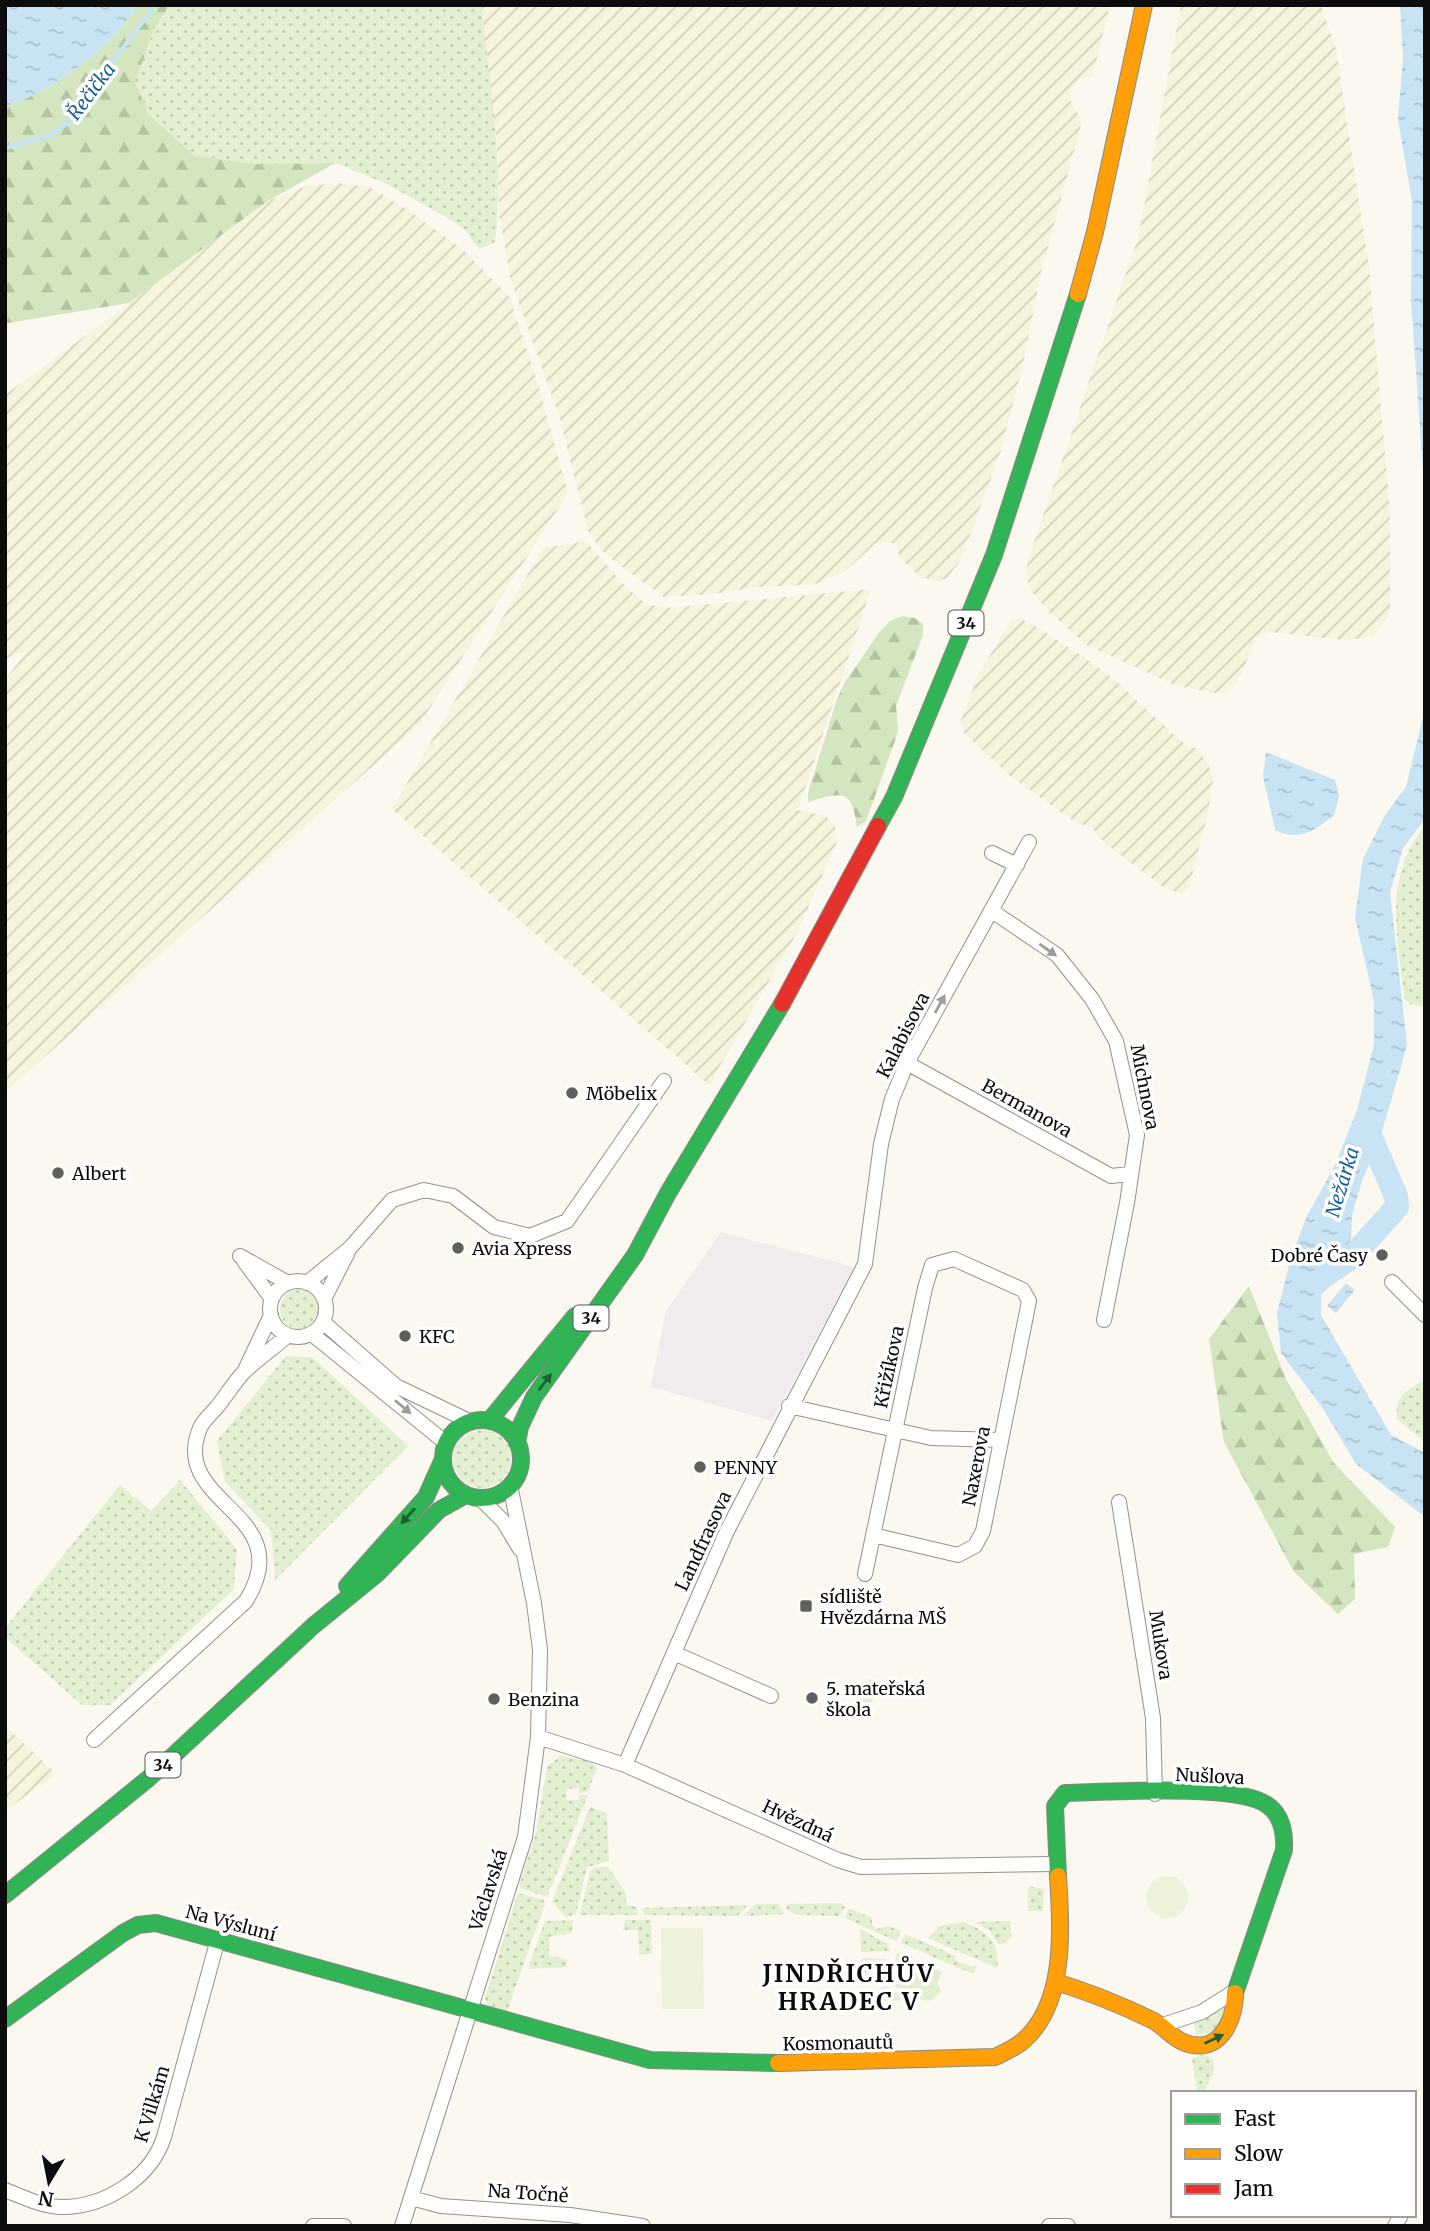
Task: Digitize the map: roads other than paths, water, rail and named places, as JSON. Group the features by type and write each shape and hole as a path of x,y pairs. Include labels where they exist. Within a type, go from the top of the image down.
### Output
{"main road":[{"name":"34","path":"517,1443 520,1427 534,1397 635,1255 668,1193 770,1025 894,797 994,555 1069,327 1095,232 1144,5"},
{"name":"34","path":"489,1421 538,1363 668,1193"},
{"path":"489,1421 506,1429 517,1443 520,1465 510,1485 499,1494 473,1496 451,1482 445,1451 456,1430 471,1422 489,1421"},
{"name":"34","path":"313,1626 426,1497 445,1451"},
{"name":"34","path":"5,1895 57,1856 149,1778 313,1626 378,1573 439,1510 473,1496"},
{"name":"Nušlova","path":"1056,1864 1055,1807 1060,1796 1156,1794 1251,1797 1264,1802 1282,1822 1284,1850 1235,1991 1235,2013 1228,2032 1216,2040 1190,2044 1176,2038 1163,2025"},
{"name":"Kosmonautů","path":"469,2011 650,2060 747,2064 995,2057 1025,2040 1049,2005 1056,1982 1059,1929 1056,1864"},
{"name":"Na Výsluní","path":"5,2019 123,1933 138,1925 156,1923 469,2011"},
{"path":"1056,1982 1163,2025"}],"street":[{"name":"Kalabisova","path":"865,1264 881,1144 892,1099 907,1063 1029,842"},
{"path":"992,853 1017,865"},
{"name":"Michnova","path":"992,911 1057,955 1092,999 1116,1041 1137,1135 1104,1320"},
{"name":"Bermanova","path":"907,1063 1111,1176 1130,1174"},
{"path":"307,1283 350,1248 392,1200 424,1190 453,1196 494,1227 530,1236 567,1222 664,1081"},
{"path":"324,1299 318,1289 307,1283 288,1283 240,1256 272,1299 271,1315 274,1324 288,1335 296,1337 312,1334 323,1322 324,1299 350,1248"},
{"name":"Křižíkova","path":"865,1574 932,1265 954,1259 1023,1290"},
{"name":"Landfrasova","path":"625,1765 727,1531 789,1406 865,1264"},
{"path":"1392,1282 1425,1315"},
{"path":"272,1299 288,1283"},
{"name":"Naxerova","path":"873,1535 958,1555 975,1546 984,1531 1000,1440 1029,1308 1023,1290"},
{"path":"243,1373 271,1315"},
{"path":"323,1322 396,1385 471,1422"},
{"path":"312,1334 445,1451"},
{"path":"94,1740 246,1601 259,1581 261,1557 250,1528 199,1473 195,1452 200,1427 243,1373 288,1335"},
{"path":"789,1406 931,1438 1000,1440"},
{"name":"Václavská","path":"402,2226 526,1837 538,1737 540,1650 510,1485"},
{"name":"Václavská","path":"473,1496 503,1521 524,1556"},
{"name":"Mukova","path":"1119,1502 1153,1718 1156,1794"},
{"path":"674,1653 771,1696"},
{"name":"Hvězdná","path":"538,1737 625,1765 838,1860 861,1867 1056,1864"},
{"name":"K Vilkám","path":"5,2190 47,2206 80,2205 117,2192 153,2162 164,2137 218,1939"},
{"path":"1163,2025 1202,2012 1235,1991"},
{"name":"Na Točně","path":"411,2198 441,2206 570,2215 643,2226"},
{"path":"1050,2225 1068,2226"},
{"path":"313,2226 344,2226"}],"water":[{"path":"5,5 137,5 113,37 79,66 41,91 5,107"},
{"path":"1400,5 1425,5 1425,501 1411,299 1412,201 1398,119 1403,57"},
{"name":"Nežárka","path":"1425,709 1425,819 1403,848 1390,892 1407,1045 1381,1135 1362,1181 1352,1215 1350,1270 1321,1294 1321,1315 1391,1435 1425,1453 1425,1517 1356,1464 1322,1407 1281,1353 1277,1313 1291,1257 1306,1218 1335,1165 1357,1110 1374,1045 1374,1001 1355,918 1363,859 1385,815 1406,787"},
{"path":"1266,752 1335,780 1339,796 1334,815 1320,826 1299,835 1275,830 1263,776"},
{"path":"1346,1283 1355,1290 1336,1313 1327,1306"}],"waterway":[{"name":"Řečička","path":"5,148 51,135 66,124 155,5"},
{"path":"1325,1275 1352,1257 1397,1207 1396,1196 1365,1124"}],"place":[{"name":"Möbelix","path":"572,1093"},
{"name":"Albert","path":"58,1173"},
{"name":"Avia Xpress","path":"458,1248"},
{"name":"Dobré Časy","path":"1382,1255"},
{"name":"KFC","path":"405,1336"},
{"name":"PENNY","path":"700,1467"},
{"name":"sídliště Hvězdárna MŠ","path":"806,1606"},
{"name":"5. mateřská škola","path":"812,1698"},
{"name":"Benzina","path":"494,1699"}],"district":[{"name":"JINDŘICHŮV HRADEC V","path":"849,1987"}]}
